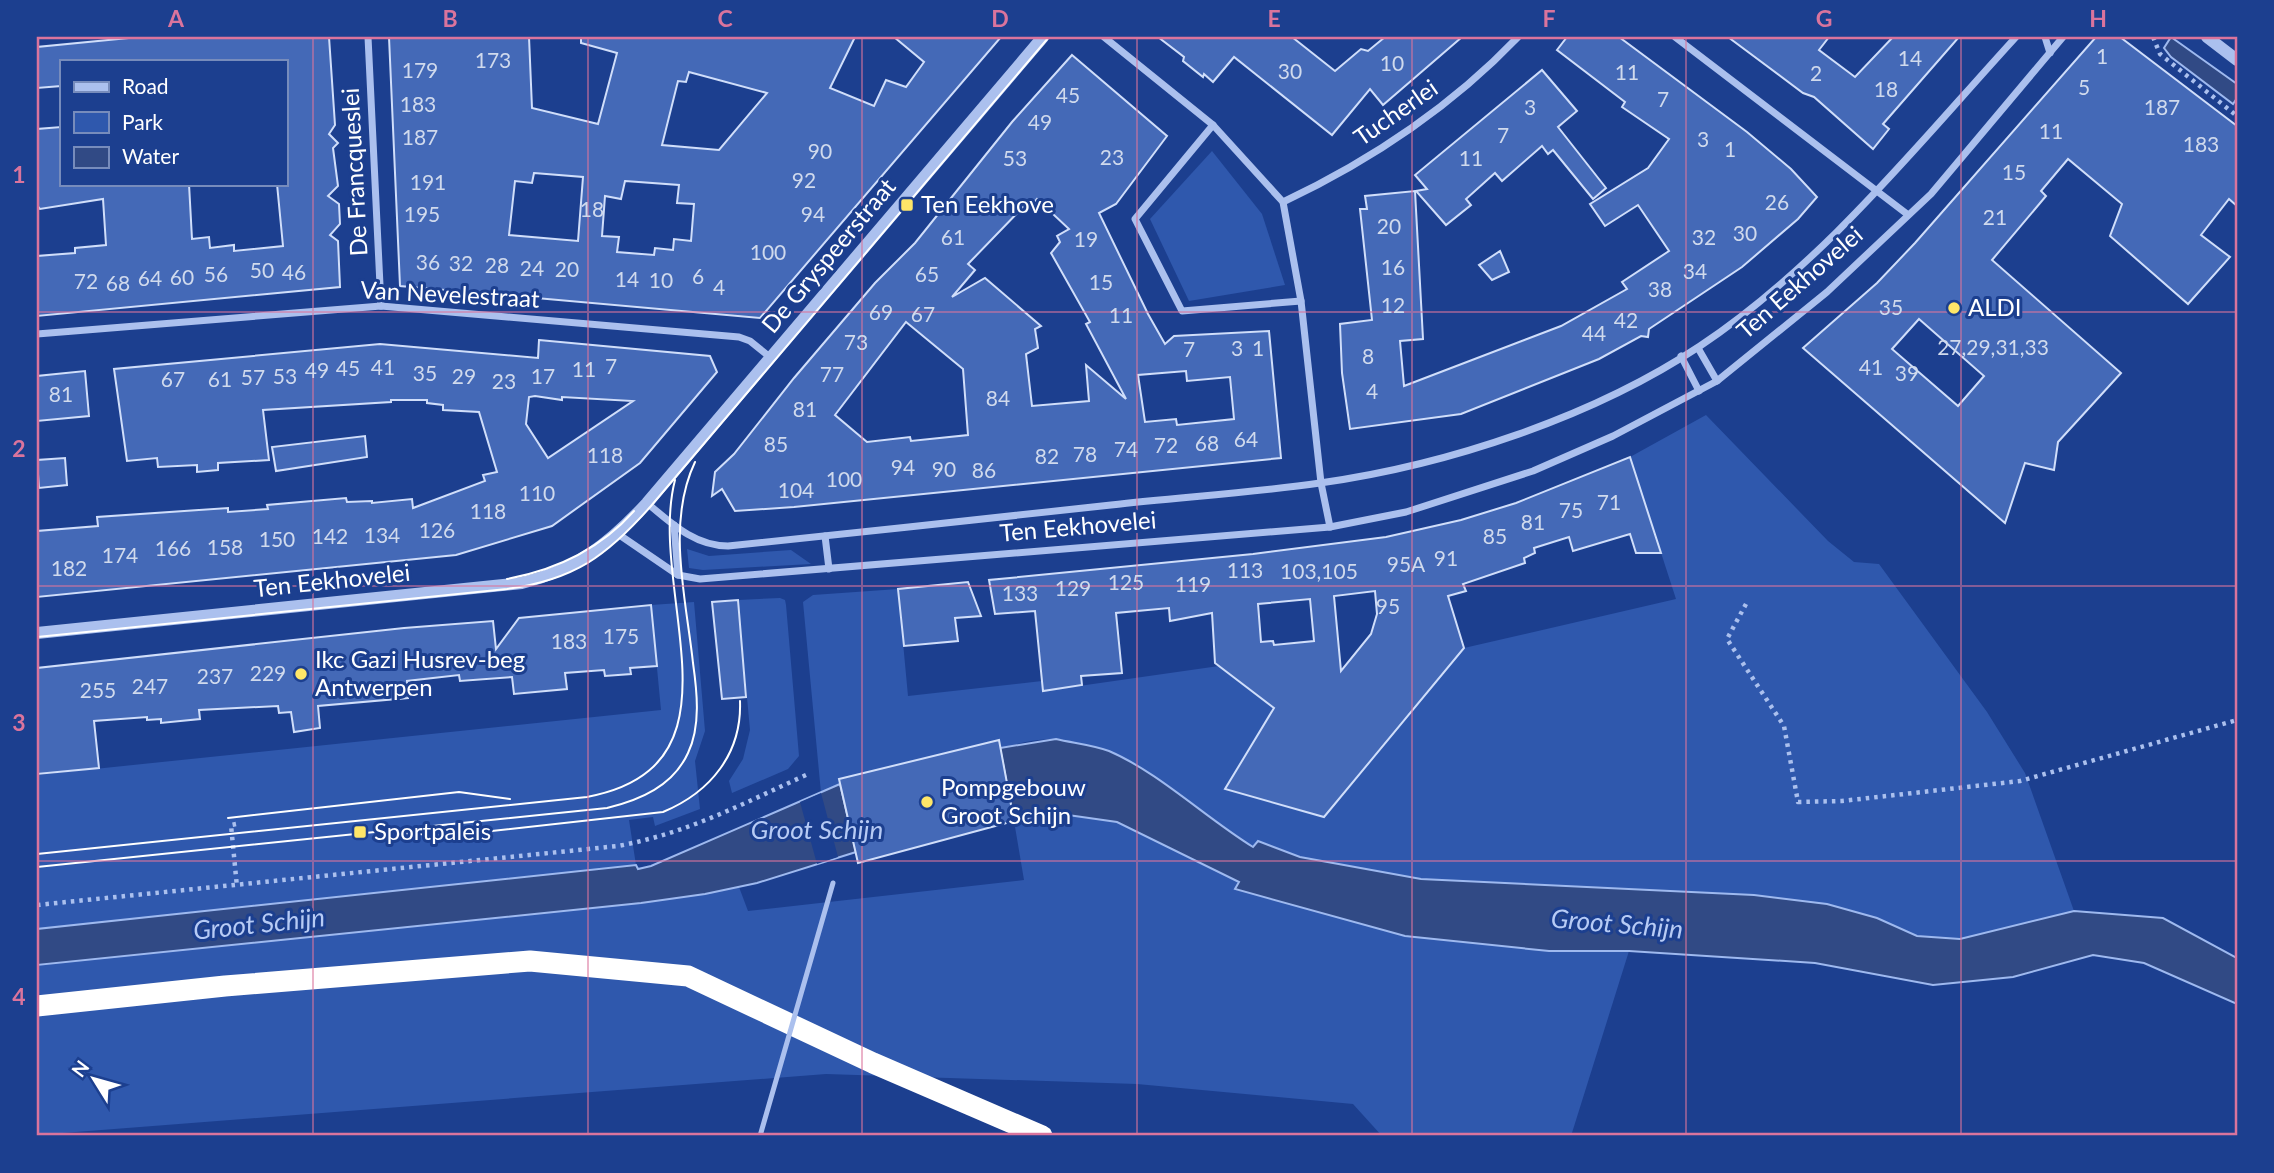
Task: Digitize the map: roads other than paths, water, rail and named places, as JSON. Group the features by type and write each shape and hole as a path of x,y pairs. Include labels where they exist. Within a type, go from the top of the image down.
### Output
{"highway":[{"path":"37,1006 225,986 530,961 688,976 873,1063 1042,1136"}],"street":[{"name":"De Francqueslei","path":"368,37 381,306"},
{"name":"De Gryspeerstraat","path":"648,503 1043,37"},
{"path":"1104,37 1213,125 1283,202 1301,301 1321,483 1329,527"},
{"name":"Tucherlei","path":"1283,202 1332,178 1413,131 1486,70 1518,37"},
{"path":"1675,37 1908,214"},
{"name":"Ten Eekhovelei","path":"37,632 522,583 572,566 618,534 648,503 674,525 710,546 1321,483 1469,450 1595,402 1698,348 1766,298 1825,245 2016,37"},
{"path":"2045,37 2050,53"},
{"name":"Ten Eekhovelei","path":"618,534 678,575 699,579 1329,527 1406,512 1533,471 1614,436 1717,381 1827,292 1931,194 2063,37"},
{"path":"2207,37 2237,60"},
{"path":"1213,125 1135,219 1182,311 1301,301"},
{"name":"Van Nevelestraat","path":"37,334 381,306 739,337 750,341 771,358"},
{"path":"1698,348 1717,381"},
{"path":"1681,356 1699,391"},
{"path":"674,525 678,575"},
{"path":"825,536 829,569"}],"lane":[{"path":"760,1136 833,883"}],"water":[{"path":"2171,37 2237,84 2237,98 2233,104 2171,57 2164,48"},
{"name":"Groot Schijn","path":"1056,739 1103,749 1127,760 1253,847 1258,841 1300,857 1421,879 1754,895 1827,904 1877,918 1917,936 1960,939 2074,911 2163,918 2237,958 2237,1004 2144,963 2093,955 2013,977 1933,985 1815,963 1629,951 1549,951 1405,936 1235,889 1239,882 1117,822 1061,814 1014,821 1000,748"},
{"name":"Groot Schijn","path":"840,784 856,852 757,883 641,903 37,965 37,929 636,865 638,869 651,866"}],"tram line":[{"path":"37,637 507,589 552,579 588,563 619,539 651,506 1049,37"},
{"path":"37,867 607,808 654,790 682,765 695,731 696,685 680,561 681,510 686,485 695,462"},
{"path":"37,854 587,797 637,779 667,750 680,713 682,669 670,525 675,480"},
{"path":"507,579 543,570 576,556 607,536 634,511"},
{"path":"404,833 446,836 663,812 696,794 720,768 736,737 740,701"},
{"path":"228,818 459,792 510,799"}],"place":[{"name":"Ten Eekhove","path":"907,205"},
{"name":"ALDI","path":"1954,308"},
{"name":"Ikc Gazi Husrev-beg Antwerpen","path":"301,674"},
{"name":"Pompgebouw Groot Schijn","path":"927,802"},
{"name":"Sportpaleis","path":"360,832"}]}
